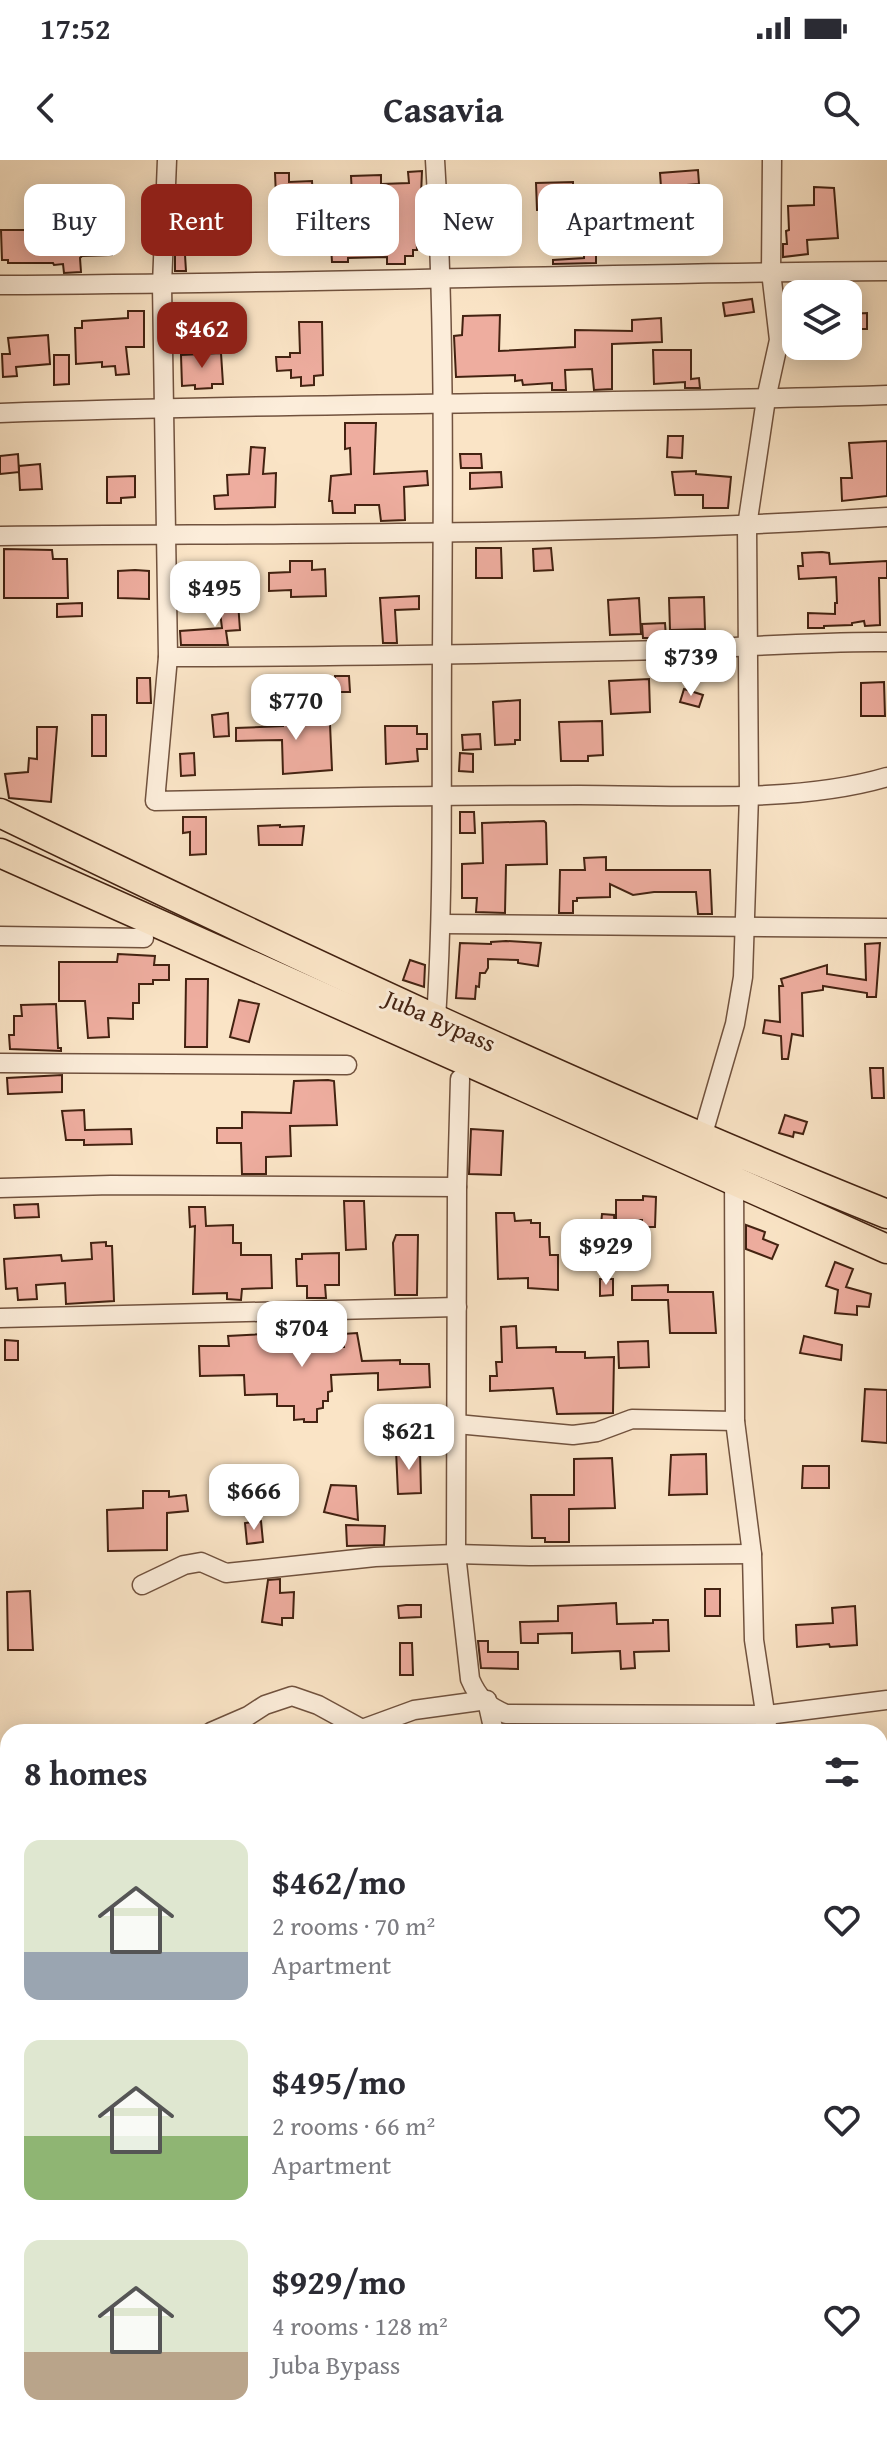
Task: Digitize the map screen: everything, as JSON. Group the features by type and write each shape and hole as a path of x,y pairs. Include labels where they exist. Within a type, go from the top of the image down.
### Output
{"main road":[{"name":"Juba Bypass","path":"0,813 436,1019 734,1152 887,1214"},
{"name":"Juba Bypass","path":"0,853 887,1249"}],"street":[{"path":"167,160 162,285 168,657 155,801 443,795 749,795 854,786 887,777"},
{"path":"435,160 442,277 444,533 442,924 436,1019"},
{"path":"702,1137 740,1001 749,795 747,526 766,399 779,340 771,272 772,160"},
{"path":"0,285 162,285 442,277 887,271"},
{"path":"0,413 166,406 442,405 887,395"},
{"path":"0,536 444,533 747,526 887,517"},
{"path":"168,657 442,656 750,648 825,641 887,642"},
{"path":"442,924 887,928"},
{"path":"0,936 144,938"},
{"path":"0,1063 347,1065"},
{"path":"460,1079 456,1554 470,1679 478,1697 491,1708 506,1714 768,1724 887,1700"},
{"path":"734,1152 735,1421 752,1554 754,1640 768,1724"},
{"path":"0,1188 111,1185 457,1187"},
{"path":"0,1318 457,1307"},
{"path":"457,1424 573,1435 597,1432 632,1419 735,1421"},
{"path":"142,1585 192,1562 201,1562 226,1573 242,1573 375,1557 752,1554"},
{"path":"470,1679 487,1700 492,1724"},
{"path":"230,1724 265,1705 292,1696 318,1705 353,1724"},
{"path":"376,1724 414,1710 487,1700"}],"building":[{"path":"698,170 699,184 661,184 660,173"},
{"path":"422,171 421,184 415,184 413,256 405,256 405,264 387,264 387,257 348,258 348,262 332,262 332,256 399,256 399,184 381,184 409,183 408,172"},
{"path":"275,173 289,173 289,182 312,181 312,184 275,184"},
{"path":"381,175 381,184 351,184 351,176"},
{"path":"536,183 573,184 538,184 537,210"},
{"path":"814,187 834,188 838,238 807,240 808,254 783,257 783,244 787,244 786,231 789,230 788,206 814,205"},
{"path":"1,230 24,230 24,256 82,256 81,272 64,273 63,264 8,263 8,260 2,260"},
{"path":"175,256 185,256 186,271 175,271"},
{"path":"596,256 596,263 553,264 553,260"},
{"path":"752,299 754,312 725,316 723,303"},
{"path":"128,311 144,311 144,347 126,347 129,374 116,375 115,366 102,367 102,362 76,364 75,328 82,328 82,321 128,318"},
{"path":"862,313 867,313 867,329 862,329"},
{"path":"500,315 499,351 575,347 575,330 632,331 632,320 661,318 662,342 612,344 612,389 594,390 592,369 565,370 566,390 552,390 552,383 523,385 522,380 515,381 515,375 456,377 454,336 462,335 463,316"},
{"path":"299,322 322,322 323,375 314,376 314,385 301,386 301,377 291,378 291,370 277,371 276,357 300,353"},
{"path":"48,335 50,364 16,367 17,376 3,377 2,354 10,354 8,338"},
{"path":"653,350 691,350 691,379 699,378 700,388 685,388 685,382 654,384"},
{"path":"221,353 223,384 195,389 195,385 182,386 181,355"},
{"path":"54,355 69,355 69,384 54,385"},
{"path":"345,423 376,423 374,474 427,471 428,485 404,487 405,520 381,521 379,505 355,505 355,513 333,513 332,501 329,501 331,476 351,474 350,448 345,449"},
{"path":"668,436 683,436 682,458 667,457"},
{"path":"887,441 887,496 842,501 841,478 852,478 849,443"},
{"path":"251,447 265,448 263,474 276,473 275,507 215,509 214,496 228,495 227,475 249,474"},
{"path":"18,454 19,472 0,474 0,456"},
{"path":"460,454 481,454 482,468 461,468"},
{"path":"40,464 42,489 20,490 19,466"},
{"path":"696,471 696,474 731,477 728,508 703,508 703,495 675,495 672,472"},
{"path":"501,472 502,487 470,489 470,473"},
{"path":"135,476 135,497 121,498 121,503 107,503 107,477"},
{"path":"476,548 501,548 502,578 476,578"},
{"path":"551,548 553,570 534,571 533,549"},
{"path":"4,549 52,550 53,559 67,559 68,598 4,598"},
{"path":"802,553 829,553 830,564 887,561 887,578 879,578 880,625 865,626 864,621 852,625 808,628 808,613 835,614 836,577 799,579 798,566 803,566"},
{"path":"290,561 312,561 312,570 325,569 326,596 291,597 291,590 269,591 269,573 290,572"},
{"path":"118,571 149,571 149,599 118,598"},
{"path":"419,596 419,609 395,610 397,643 383,643 380,598"},
{"path":"704,597 705,629 670,630 669,598"},
{"path":"639,598 641,634 610,635 608,600"},
{"path":"238,602 240,630 226,631 228,645 181,645 180,631 222,628 219,604"},
{"path":"82,603 82,616 57,617 57,604"},
{"path":"665,623 666,638 643,638 642,624"},
{"path":"335,676 349,676 350,692 335,692"},
{"path":"137,678 150,678 151,703 137,703"},
{"path":"649,679 650,712 611,714 609,681"},
{"path":"884,682 885,716 861,716 861,683"},
{"path":"684,689 703,695 699,707 680,702"},
{"path":"282,700 294,700 295,725 330,724 332,770 283,774 282,740 236,741 236,728 283,726"},
{"path":"520,700 520,740 515,740 515,744 495,745 493,702"},
{"path":"228,713 229,736 214,737 212,715"},
{"path":"92,715 106,715 106,756 92,756"},
{"path":"602,721 603,755 588,756 588,761 561,761 559,722"},
{"path":"385,726 417,726 417,734 427,734 427,749 417,749 418,761 386,764"},
{"path":"37,727 57,727 51,802 9,798 5,774 28,772 29,758 37,759"},
{"path":"480,734 481,749 463,750 462,735"},
{"path":"194,753 195,775 181,776 180,754"},
{"path":"460,753 473,754 473,772 459,771"},
{"path":"460,812 474,812 475,833 460,833"},
{"path":"183,817 206,817 206,854 190,855 190,832 183,833"},
{"path":"544,821 547,864 506,865 505,913 476,912 477,898 462,898 462,864 483,863 482,823"},
{"path":"258,826 304,826 302,845 259,845"},
{"path":"606,857 606,870 710,870 712,914 698,914 696,892 633,895 610,884 610,897 577,898 573,901 573,913 559,913 560,870 585,870 584,858"},
{"path":"460,943 541,943 538,966 518,963 518,960 488,959 488,968 485,973 480,973 475,999 456,998"},
{"path":"880,943 876,997 823,986 823,990 802,993 803,1036 792,1034 788,1059 782,1059 781,1036 763,1033 765,1020 780,1022 781,979 827,965 827,974 866,980 865,944"},
{"path":"118,954 155,956 154,965 169,965 169,980 139,984 139,1003 133,1003 133,1019 108,1018 109,1037 88,1038 85,1001 59,1001 59,962 117,962"},
{"path":"410,960 425,965 424,987 403,980"},
{"path":"186,979 208,979 207,1047 185,1047"},
{"path":"239,1000 259,1004 249,1042 230,1037"},
{"path":"56,1004 58,1048 61,1051 10,1049 9,1035 14,1035 14,1016 22,1016 21,1005"},
{"path":"870,1068 883,1068 884,1098 872,1098"},
{"path":"62,1075 62,1092 8,1094 7,1078"},
{"path":"294,1081 334,1081 337,1125 290,1126 291,1156 266,1157 266,1174 242,1174 241,1143 217,1143 217,1128 242,1128 242,1112 291,1113"},
{"path":"84,1110 85,1130 131,1129 132,1144 84,1145 84,1140 66,1140 62,1111"},
{"path":"785,1115 807,1122 803,1134 794,1132 793,1137 779,1133"},
{"path":"471,1129 503,1131 501,1175 469,1174"},
{"path":"643,1196 656,1197 655,1227 642,1227 642,1220 616,1220 616,1200 643,1200"},
{"path":"344,1201 364,1201 366,1249 346,1250"},
{"path":"38,1204 39,1217 15,1218 14,1205"},
{"path":"189,1207 205,1207 206,1226 233,1225 233,1243 241,1243 241,1255 271,1255 272,1288 242,1289 241,1300 227,1299 227,1293 193,1294 195,1226 190,1227"},
{"path":"496,1213 514,1213 515,1221 540,1223 540,1237 549,1237 550,1255 558,1255 558,1290 528,1288 528,1278 498,1279"},
{"path":"602,1214 614,1215 616,1247 599,1248"},
{"path":"746,1225 765,1232 763,1239 778,1245 772,1259 746,1249"},
{"path":"396,1235 418,1235 417,1295 395,1295 393,1243"},
{"path":"106,1242 106,1246 112,1246 114,1301 66,1304 65,1283 36,1285 37,1299 18,1300 17,1288 6,1289 4,1259 61,1255 62,1261 92,1259 91,1243"},
{"path":"339,1253 339,1285 325,1285 326,1298 307,1298 307,1286 297,1286 296,1259 302,1259 302,1254"},
{"path":"835,1262 853,1269 846,1287 871,1294 869,1307 857,1306 857,1315 835,1313 838,1290 826,1286"},
{"path":"600,1279 613,1279 613,1295 600,1296"},
{"path":"668,1285 668,1292 713,1292 716,1333 670,1333 668,1300 632,1300 632,1286"},
{"path":"516,1326 517,1348 556,1347 556,1352 585,1352 585,1358 614,1357 613,1413 557,1414 553,1388 490,1391 490,1376 497,1376 496,1362 502,1362 501,1327"},
{"path":"302,1332 303,1342 317,1342 317,1347 344,1347 343,1334 357,1333 362,1361 400,1360 400,1364 429,1364 430,1387 378,1390 378,1373 331,1375 332,1391 328,1392 328,1401 323,1401 323,1408 317,1409 317,1422 304,1422 304,1419 294,1420 294,1406 277,1406 277,1394 245,1395 244,1375 200,1376 199,1346 229,1346 228,1336"},
{"path":"804,1336 842,1345 841,1360 800,1353"},
{"path":"5,1340 18,1341 18,1360 5,1360"},
{"path":"648,1341 649,1367 619,1368 618,1342"},
{"path":"865,1389 887,1390 887,1443 862,1441"},
{"path":"396,1450 420,1451 421,1493 398,1494"},
{"path":"706,1454 707,1494 669,1495 671,1455"},
{"path":"612,1458 615,1508 569,1509 569,1542 545,1542 545,1538 532,1538 531,1495 574,1495 574,1459"},
{"path":"803,1466 829,1466 829,1488 802,1488"},
{"path":"331,1485 356,1486 358,1520 324,1512"},
{"path":"143,1491 169,1491 169,1497 186,1495 188,1511 167,1513 167,1550 108,1551 107,1510 143,1508"},
{"path":"261,1521 263,1542 247,1544 245,1523"},
{"path":"346,1525 385,1526 384,1545 347,1546"},
{"path":"280,1579 280,1593 294,1592 293,1618 282,1618 282,1625 262,1622 268,1580"},
{"path":"705,1589 720,1589 720,1616 705,1616"},
{"path":"30,1591 33,1650 8,1650 7,1592"},
{"path":"616,1603 617,1624 668,1620 669,1651 634,1652 635,1668 621,1669 620,1651 572,1653 572,1633 538,1634 538,1643 521,1643 520,1622 558,1621 558,1606"},
{"path":"421,1605 421,1617 399,1618 398,1606"},
{"path":"855,1606 857,1645 797,1647 796,1625 833,1623 832,1608"},
{"path":"478,1641 488,1641 488,1652 518,1652 518,1669 481,1668"},
{"path":"400,1643 412,1643 413,1675 400,1675"}]}
